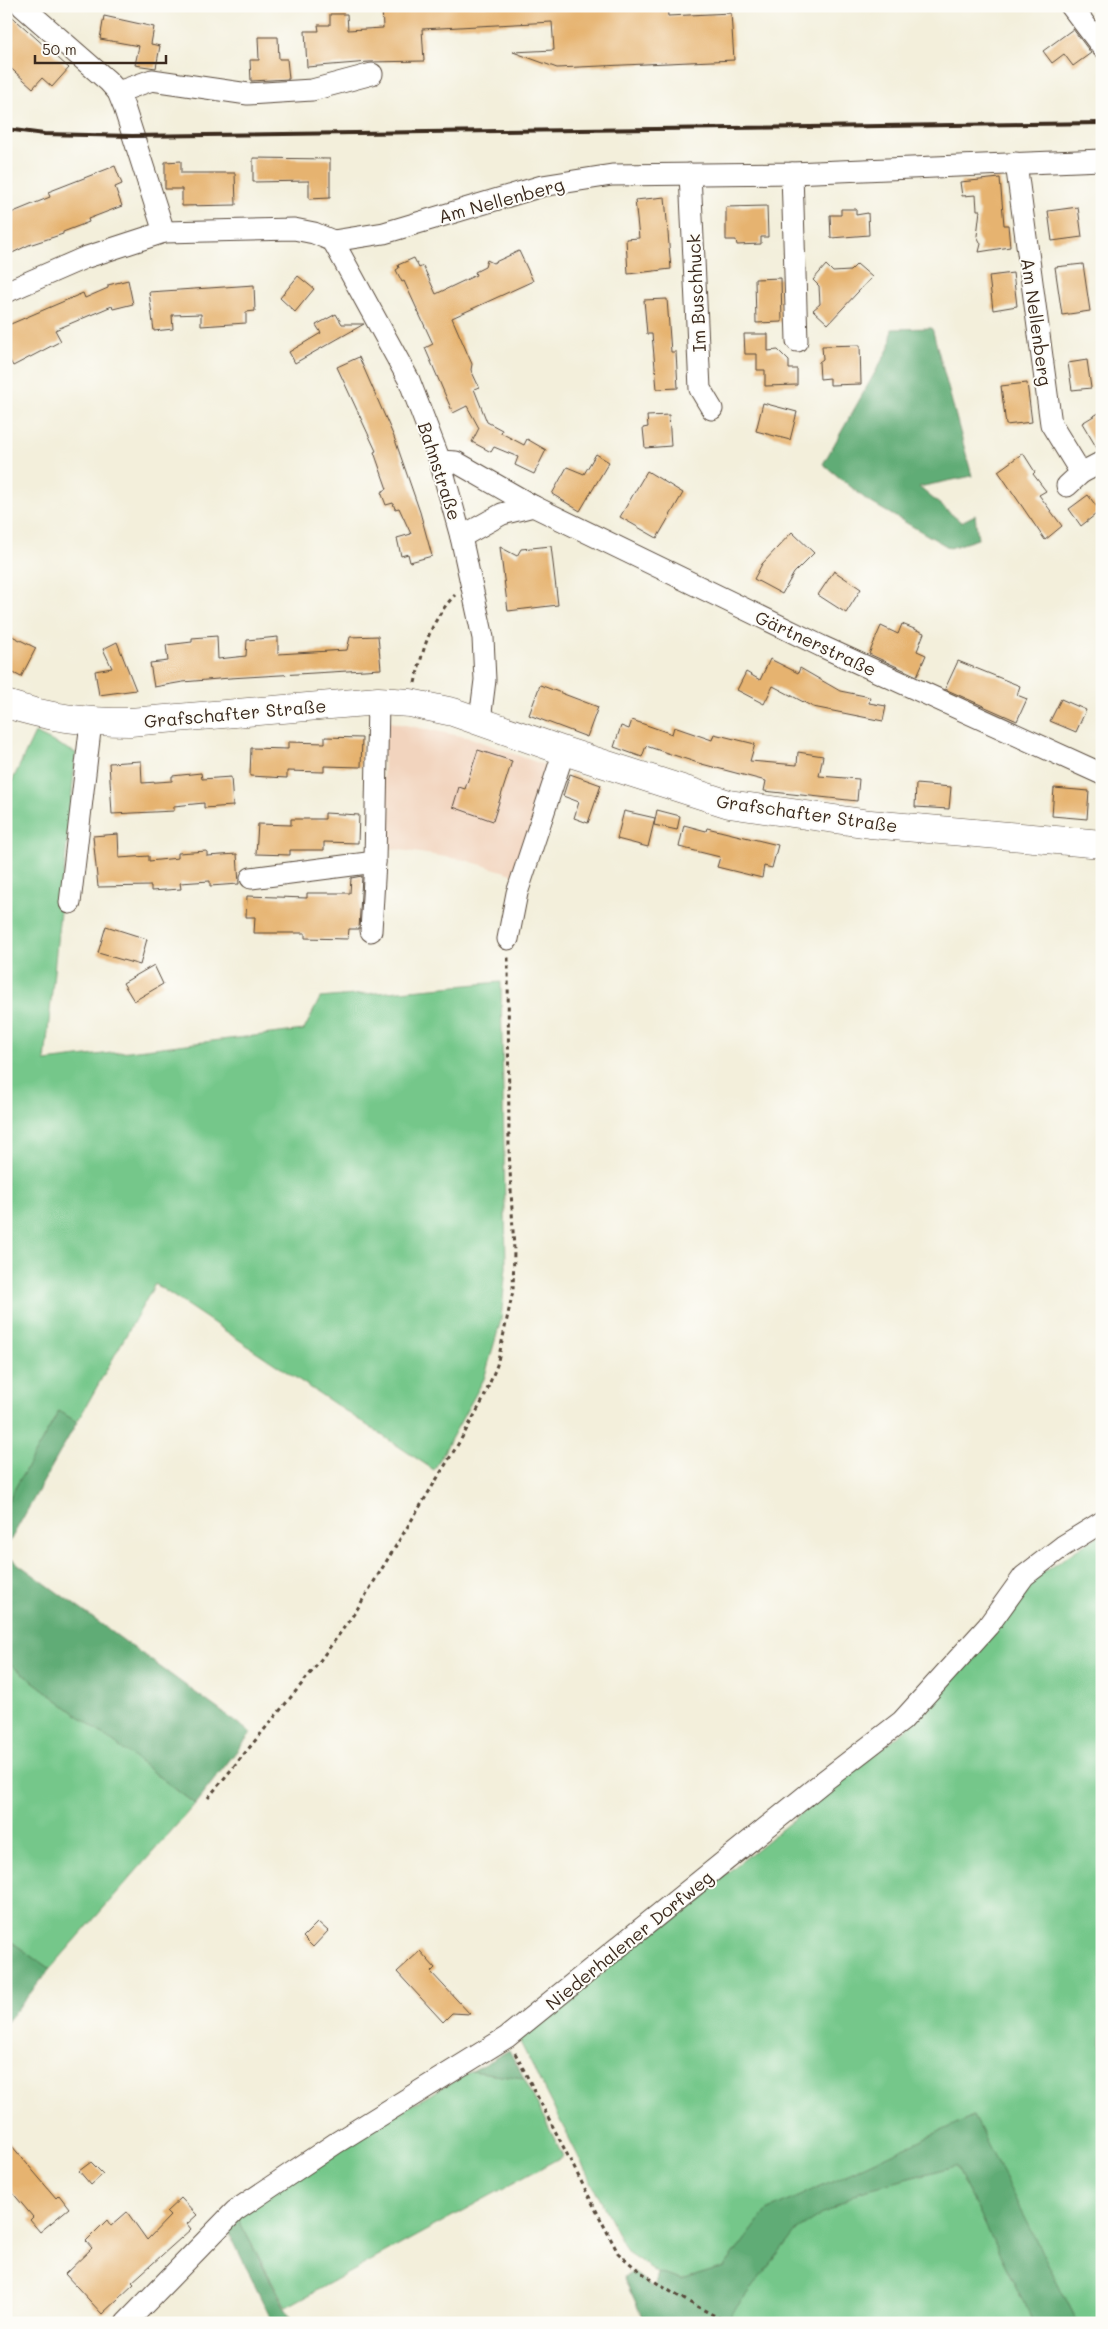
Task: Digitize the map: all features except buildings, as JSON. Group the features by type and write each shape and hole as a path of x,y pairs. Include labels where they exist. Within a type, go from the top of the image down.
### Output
{"main road":[{"name":"Grafschafter Straße","path":"6,704 43,716 91,722 130,722 378,701 410,703 480,720 564,751 729,804 870,824 1102,844"}],"street":[{"path":"22,6 108,81 118,92 164,232"},
{"path":"1071,6 1102,47"},
{"path":"118,92 152,80 248,94 312,90 372,74"},
{"name":"Am Nellenberg","path":"333,241 384,233 542,186 612,175 792,174 1102,160"},
{"name":"Am Nellenberg","path":"1016,163 1051,424 1074,479 1102,462"},
{"name":"Im Buschhuck","path":"690,174 700,389 712,409"},
{"path":"792,174 797,341"},
{"path":"6,292 84,258 164,232 294,229 314,233 333,241"},
{"name":"Bahnstraße","path":"333,241 409,380 440,461 472,579 483,638 485,680 480,720"},
{"name":"Gärtnerstraße","path":"440,461 456,462 533,506 821,646 1102,774"},
{"path":"461,536 502,514 533,506"},
{"path":"371,931 375,862 378,701"},
{"path":"70,903 91,722"},
{"path":"508,939 518,893 564,751"},
{"path":"252,878 375,862"},
{"name":"Niederhalener Dorfweg","path":"126,2323 235,2211 321,2152 507,2037 824,1780 902,1721 988,1626 1024,1576 1062,1546 1102,1522"}],"path":[{"path":"410,703 424,647 441,610 472,579"},
{"path":"208,1798 314,1668 356,1611 460,1441 483,1400 497,1365 513,1291 514,1251 509,1149 508,939"},
{"path":"507,2037 618,2253 636,2269 668,2292 729,2323"}],"shaded area":[{"path":"385,721 471,738 552,768 516,875 465,860 381,847"}],"green space":[{"path":"932,328 972,476 919,487 961,522 975,515 978,539 950,548 868,501 823,464 890,346 892,329"},
{"path":"35,733 76,753 45,1061 304,1030 320,998 501,982 506,1267 501,1320 484,1379 434,1470 155,1284 77,1422 59,1411 6,1504 6,794"},
{"path":"59,1411 77,1422 6,1548 6,1504"},
{"path":"1102,1533 1102,2323 1078,2323 973,2116 767,2211 724,2267 682,2280 658,2273 627,2252 519,2040 910,1726 1033,1579"},
{"path":"6,1555 251,1733 195,1804 6,1661"},
{"path":"6,1661 195,1804 50,1969 6,1938"},
{"path":"6,1938 50,1969 6,2023"},
{"path":"509,2050 524,2078 472,2071"},
{"path":"472,2071 524,2078 563,2156 286,2307 237,2217 334,2149"},
{"path":"973,2116 1078,2323 1034,2323 956,2166 860,2191 797,2230 724,2323 645,2323 623,2276 633,2272 654,2288 658,2273 682,2280 724,2267 767,2211"},
{"path":"956,2166 1034,2323 724,2323 797,2230 860,2191"},
{"path":"237,2217 293,2323 273,2323 229,2232"}],"railway":[{"path":"6,129 44,134 132,136 1102,123"}]}
